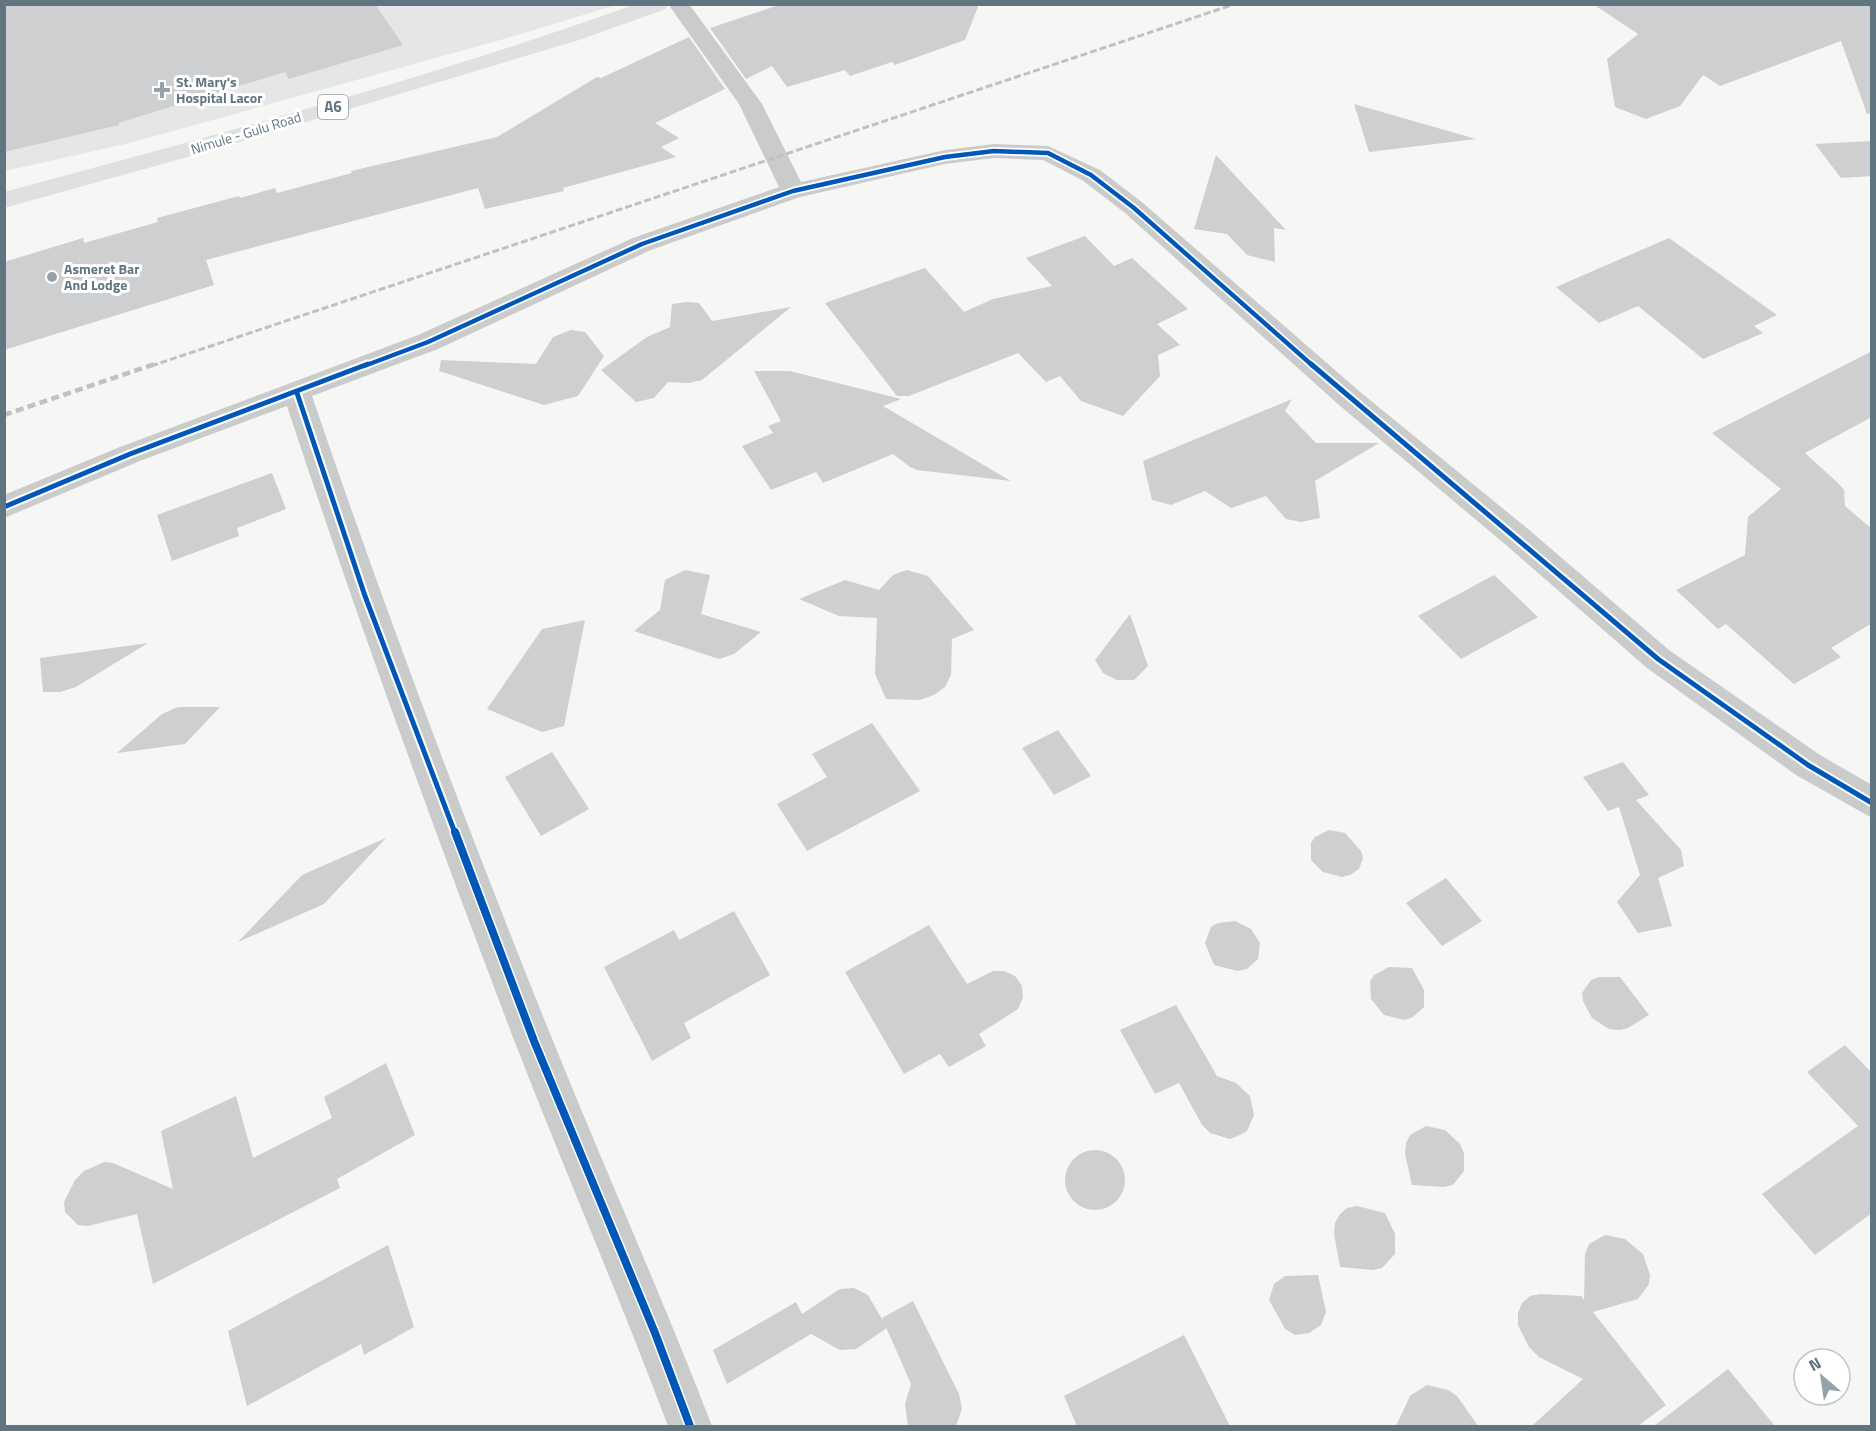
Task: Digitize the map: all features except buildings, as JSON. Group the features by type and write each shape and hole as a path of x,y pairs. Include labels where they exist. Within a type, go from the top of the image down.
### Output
{"main road":[{"name":"Nimule - Gulu Road","path":"4,201 205,146 571,35 658,4"}],"street":[{"path":"678,4 750,104 793,191"},
{"path":"4,507 130,454 428,342 642,244 793,191 945,157 994,151 1048,153 1091,175 1134,208 1348,398 1517,537 1658,659 1808,765 1872,803"},
{"path":"297,393 365,596 534,1041 655,1333 690,1426"}],"shaded area":[{"name":"St. Mary's Hospital Lacor","path":"4,5 616,5 511,37 130,143 5,171"}],"railway":[{"path":"151,366 1235,4"},
{"path":"4,415 155,364"}],"cycle path":[{"path":"4,507 130,454 428,342 642,244 793,191 945,157 994,151 1048,153 1091,175 1134,208 1349,398 1517,537 1658,659 1808,765 1872,803"},
{"path":"297,393 365,596 534,1041 655,1333 690,1426"}],"place":[{"name":"St. Mary's Hospital Lacor","path":"162,90"},
{"name":"Asmeret Bar And Lodge","path":"52,277"}]}
